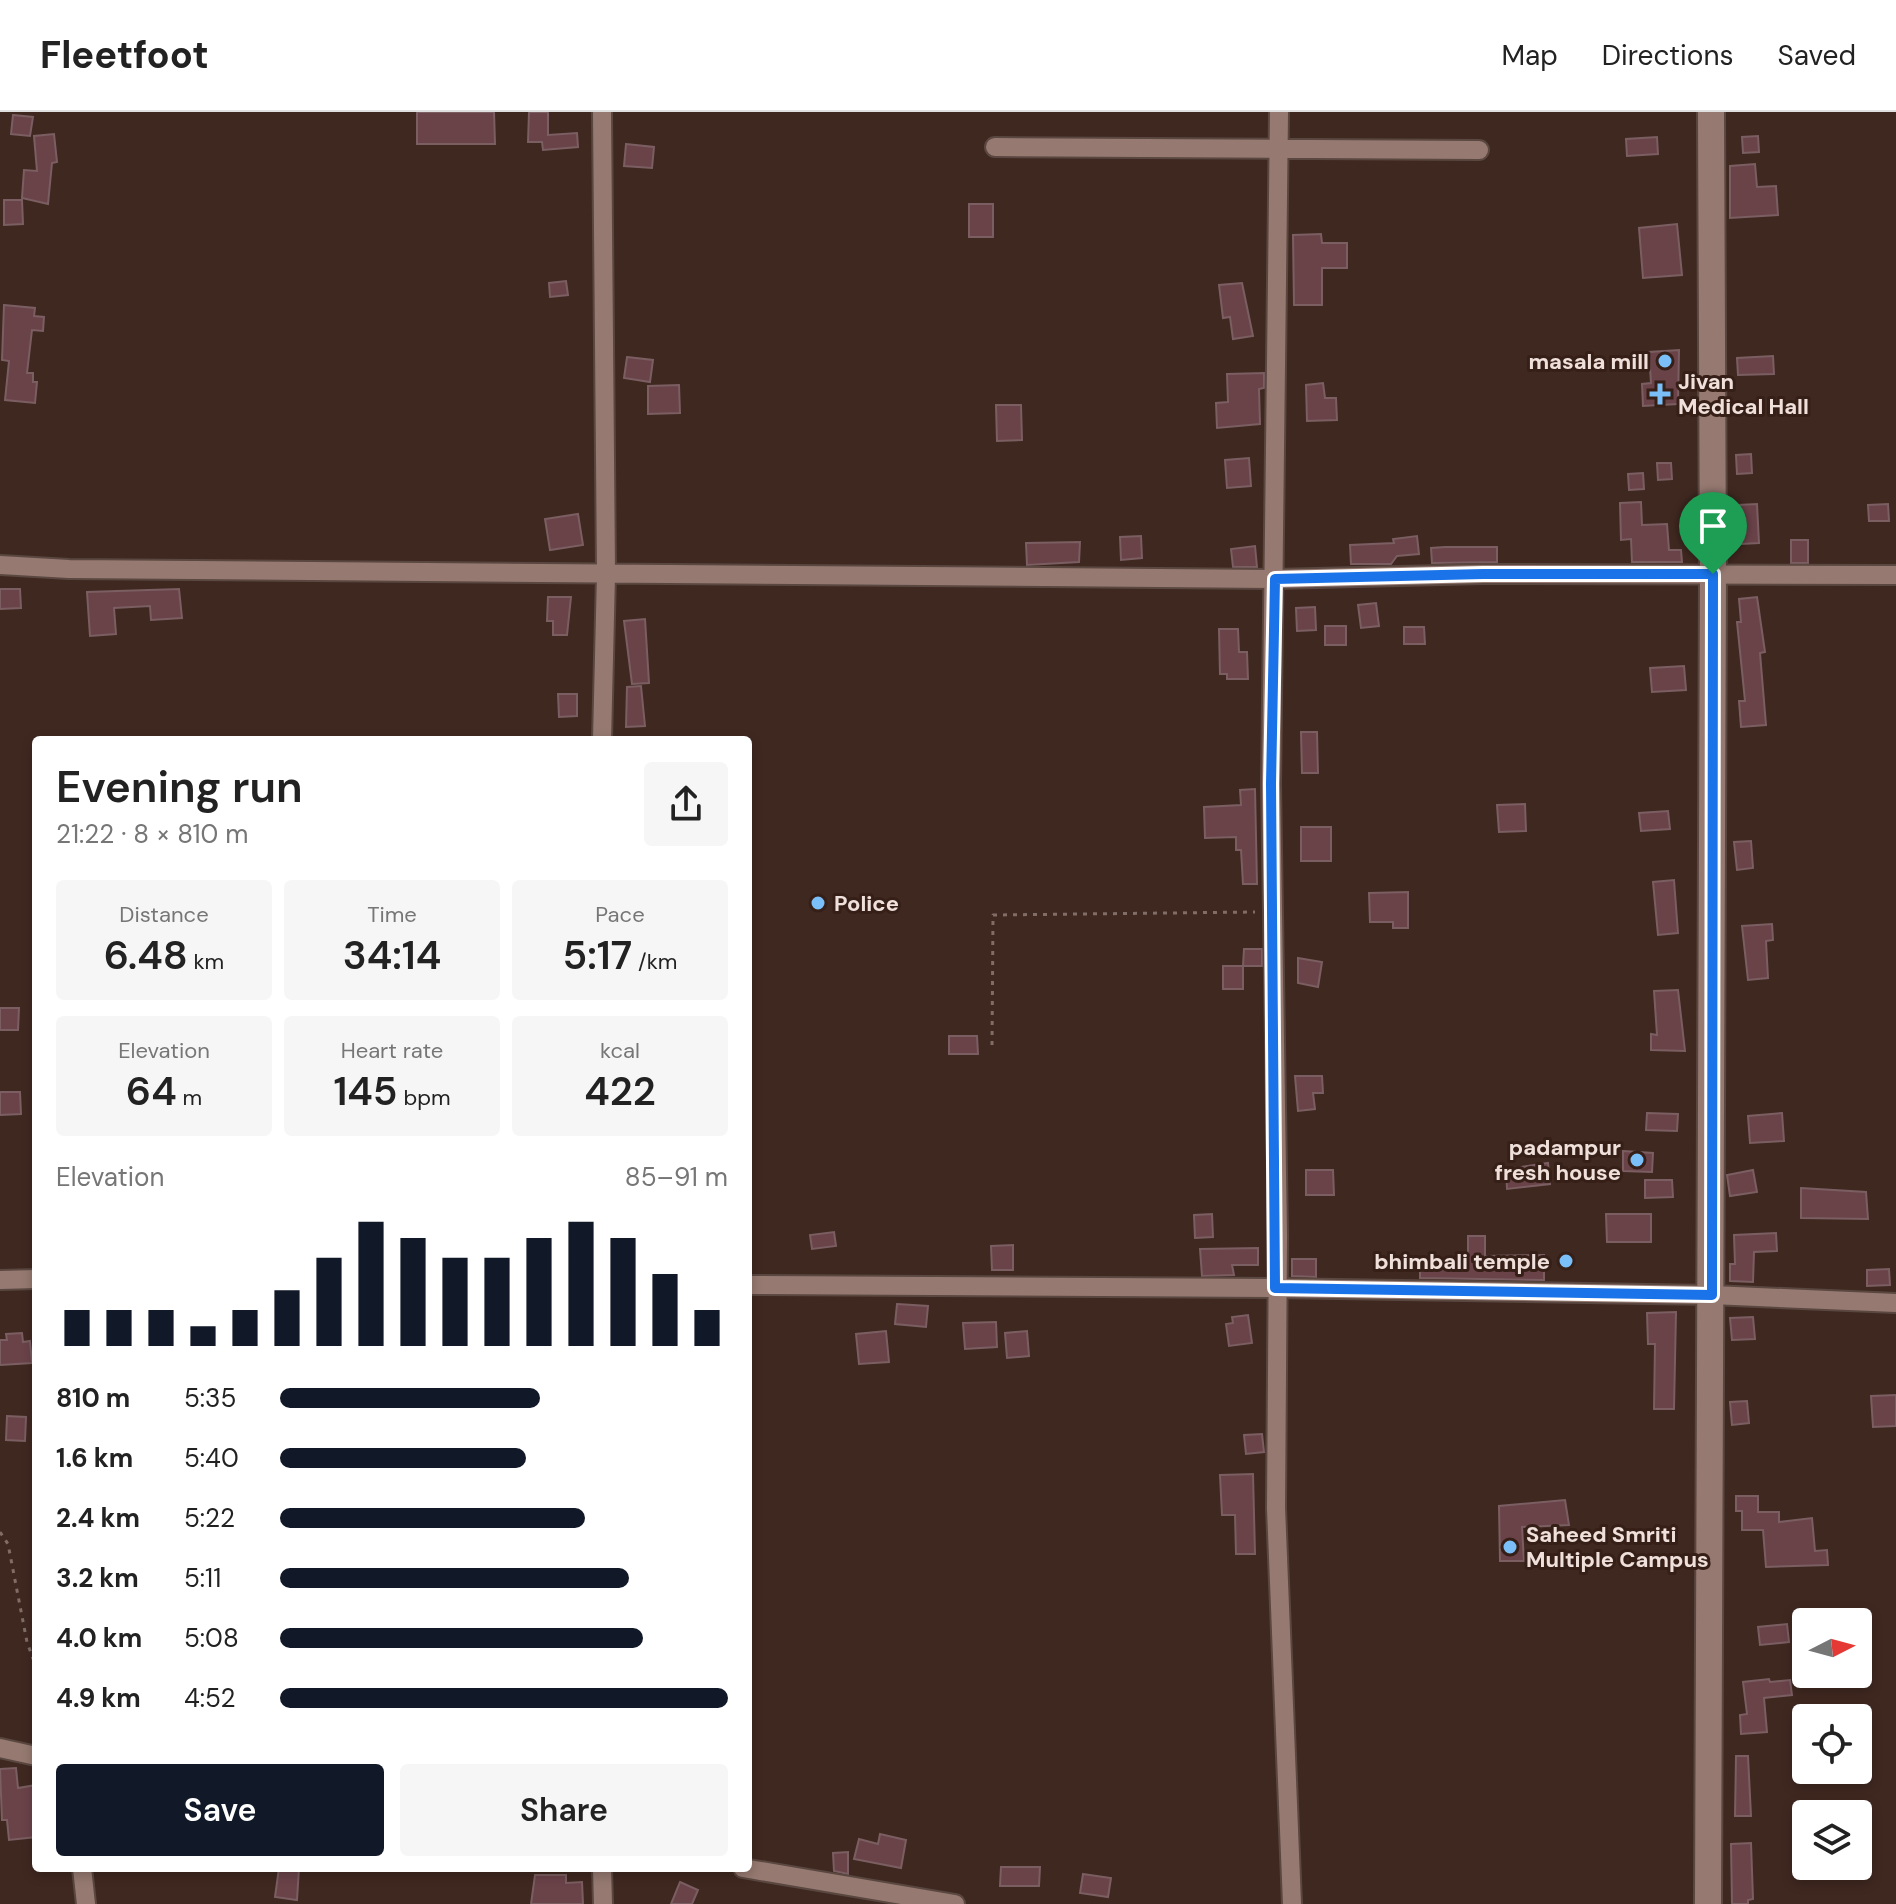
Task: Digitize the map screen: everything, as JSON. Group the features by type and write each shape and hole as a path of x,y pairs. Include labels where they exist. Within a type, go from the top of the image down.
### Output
{"street":[{"path":"602,112 606,574 602,736"},
{"path":"1279,112 1273,912 1276,1508 1292,1904"},
{"path":"1708,1904 1712,1295 1711,112"},
{"path":"995,147 1479,150"},
{"path":"0,565 69,569 1275,579 1896,575"},
{"path":"0,1280 32,1279"},
{"path":"752,1285 1275,1288 1712,1295 1896,1303"},
{"path":"0,1748 32,1755"},
{"path":"752,1870 955,1904"},
{"path":"82,1872 86,1904"},
{"path":"602,1872 603,1904"}],"path":[{"path":"992,1045 993,915 1273,912"},
{"path":"0,1532 8,1544 32,1656"}],"building":[{"path":"417,112 494,112 495,144 417,144"},
{"path":"529,112 548,112 548,135 577,133 578,147 543,150 542,142 528,142"},
{"path":"13,115 33,117 30,136 11,134"},
{"path":"54,134 57,162 52,163 48,204 22,198 24,170 37,171 34,136"},
{"path":"1758,136 1759,152 1743,153 1742,137"},
{"path":"1657,137 1658,154 1627,156 1626,139"},
{"path":"626,144 654,147 652,168 624,166"},
{"path":"1755,164 1757,187 1776,186 1778,215 1730,218 1730,166"},
{"path":"4,200 22,200 23,224 4,225"},
{"path":"969,204 993,204 993,237 969,237"},
{"path":"1677,224 1682,275 1643,278 1639,228"},
{"path":"1321,234 1322,243 1347,243 1347,268 1322,268 1322,305 1294,305 1293,235"},
{"path":"566,281 568,295 550,297 549,283"},
{"path":"1242,283 1253,336 1233,339 1230,317 1223,318 1219,285"},
{"path":"4,305 35,308 34,316 44,317 43,331 32,330 27,373 33,373 33,382 37,382 35,403 5,400 9,361 2,360"},
{"path":"1679,350 1678,404 1643,406 1642,384 1651,383 1649,352"},
{"path":"1773,356 1774,374 1738,375 1737,358"},
{"path":"627,357 653,360 650,382 624,378"},
{"path":"1264,373 1264,388 1259,389 1260,424 1217,428 1216,403 1228,402 1227,374"},
{"path":"1323,383 1325,398 1336,398 1337,420 1307,421 1306,385"},
{"path":"679,385 680,413 648,414 648,386"},
{"path":"996,405 1021,405 1022,440 997,441"},
{"path":"1751,454 1752,473 1737,474 1736,455"},
{"path":"1249,458 1251,486 1227,488 1225,460"},
{"path":"1657,463 1671,463 1672,479 1658,480"},
{"path":"1643,473 1644,489 1629,490 1628,474"},
{"path":"1641,502 1642,525 1667,524 1669,550 1681,550 1682,562 1632,562 1631,539 1621,540 1620,503"},
{"path":"1757,504 1759,543 1741,544 1738,505"},
{"path":"1888,504 1889,521 1869,521 1868,505"},
{"path":"578,514 583,545 550,550 545,519"},
{"path":"1141,536 1142,558 1121,560 1120,537"},
{"path":"1417,536 1419,554 1397,556 1391,564 1351,564 1350,545 1394,543 1393,539"},
{"path":"1791,540 1808,540 1808,563 1791,563"},
{"path":"1080,542 1079,562 1027,565 1026,543"},
{"path":"1255,546 1257,567 1233,567 1231,549"},
{"path":"1497,547 1497,562 1432,563 1431,548"},
{"path":"0,589 20,589 21,608 0,609"},
{"path":"179,589 182,618 151,620 150,606 114,608 116,634 90,636 87,592"},
{"path":"548,597 571,597 567,635 553,635 553,621 547,621"},
{"path":"1757,597 1765,652 1760,653 1766,725 1741,727 1739,701 1745,701 1737,622 1741,622 1739,599"},
{"path":"1376,603 1379,626 1361,628 1358,605"},
{"path":"1315,607 1316,630 1297,631 1296,608"},
{"path":"645,619 649,683 632,684 624,621"},
{"path":"1325,626 1346,626 1346,645 1325,645"},
{"path":"1404,627 1424,627 1425,644 1404,644"},
{"path":"1219,629 1238,629 1239,652 1247,652 1248,679 1227,679 1227,674 1220,674"},
{"path":"1684,666 1686,690 1652,692 1650,668"},
{"path":"641,686 645,726 626,727 627,687"},
{"path":"558,694 577,694 577,716 559,717"},
{"path":"1301,732 1317,732 1318,773 1302,773"},
{"path":"1255,789 1257,884 1243,884 1241,850 1236,850 1236,837 1205,838 1204,807 1241,805 1240,790"},
{"path":"1525,804 1526,831 1499,832 1497,805"},
{"path":"1668,811 1670,829 1641,831 1639,813"},
{"path":"1301,827 1331,827 1331,861 1301,861"},
{"path":"1751,841 1753,868 1737,870 1734,842"},
{"path":"1674,880 1678,933 1658,935 1653,882"},
{"path":"1408,892 1408,928 1393,928 1393,922 1370,922 1369,893"},
{"path":"1772,924 1773,940 1766,941 1768,978 1748,980 1742,926"},
{"path":"1244,949 1262,949 1262,966 1243,966"},
{"path":"1298,958 1322,962 1318,987 1298,983"},
{"path":"1223,966 1243,966 1243,989 1223,989"},
{"path":"1678,990 1685,1051 1651,1050 1651,1034 1657,1035 1654,991"},
{"path":"0,1008 19,1008 18,1030 0,1030"},
{"path":"949,1036 977,1036 978,1054 949,1054"},
{"path":"1295,1076 1322,1076 1323,1093 1313,1093 1315,1109 1298,1111"},
{"path":"0,1092 20,1092 21,1114 0,1115"},
{"path":"1647,1113 1678,1114 1677,1131 1646,1130"},
{"path":"1782,1113 1784,1141 1750,1143 1748,1116"},
{"path":"1623,1151 1653,1153 1652,1172 1623,1171"},
{"path":"1548,1163 1550,1184 1507,1189 1506,1169"},
{"path":"1306,1170 1333,1170 1334,1195 1306,1195"},
{"path":"1753,1170 1757,1192 1730,1196 1727,1175"},
{"path":"1645,1180 1672,1180 1673,1197 1645,1198"},
{"path":"1801,1188 1866,1192 1868,1219 1801,1218"},
{"path":"1212,1214 1213,1237 1195,1238 1194,1215"},
{"path":"1606,1214 1651,1214 1651,1242 1607,1242"},
{"path":"834,1232 836,1246 812,1249 810,1235"},
{"path":"1776,1233 1777,1251 1754,1252 1753,1282 1730,1281 1730,1264 1735,1264 1734,1235"},
{"path":"1468,1236 1485,1236 1485,1256 1544,1255 1544,1280 1420,1278 1420,1261 1468,1261"},
{"path":"1013,1245 1013,1270 992,1270 991,1246"},
{"path":"1258,1248 1258,1265 1232,1265 1234,1275 1202,1276 1200,1249"},
{"path":"1292,1259 1316,1259 1316,1277 1292,1276"},
{"path":"1889,1269 1890,1285 1867,1286 1867,1270"},
{"path":"897,1304 928,1306 926,1327 895,1324"},
{"path":"1676,1312 1674,1409 1654,1409 1655,1344 1648,1344 1647,1313"},
{"path":"1248,1315 1252,1343 1229,1346 1226,1324 1233,1323 1232,1317"},
{"path":"1753,1317 1755,1339 1732,1340 1730,1318"},
{"path":"996,1322 997,1347 965,1349 963,1323"},
{"path":"886,1331 889,1362 859,1364 856,1334"},
{"path":"1027,1331 1029,1356 1007,1358 1005,1333"},
{"path":"22,1333 23,1342 30,1341 32,1363 0,1365 0,1340 7,1340 6,1334"},
{"path":"1896,1395 1896,1426 1873,1427 1871,1396"},
{"path":"1747,1401 1749,1423 1732,1425 1730,1402"},
{"path":"7,1416 26,1417 25,1441 6,1440"},
{"path":"1262,1434 1264,1452 1246,1454 1244,1435"},
{"path":"1253,1474 1255,1554 1236,1554 1235,1515 1222,1515 1220,1475"},
{"path":"1736,1496 1758,1496 1758,1512 1779,1512 1779,1522 1812,1518 1815,1551 1827,1550 1828,1565 1766,1567 1763,1530 1742,1530 1742,1511 1736,1511"},
{"name":"Saheed Smriti Multiple Campus","path":"1565,1500 1569,1525 1522,1527 1524,1561 1500,1561 1499,1506"},
{"path":"1787,1624 1789,1642 1760,1645 1758,1627"},
{"path":"1769,1679 1770,1682 1790,1680 1792,1695 1764,1698 1767,1732 1741,1734 1740,1715 1747,1714 1743,1682"},
{"path":"1736,1756 1748,1756 1751,1816 1735,1816"},
{"path":"16,1768 18,1788 32,1786 32,1837 9,1840 7,1820 2,1820 0,1769"},
{"path":"880,1834 906,1840 901,1868 854,1859 859,1839 878,1844"},
{"path":"1751,1843 1753,1899 1748,1900 1748,1904 1732,1904 1731,1844"},
{"path":"848,1852 848,1874 834,1871 833,1853"},
{"path":"1001,1867 1040,1867 1039,1886 1000,1886"},
{"path":"278,1872 299,1872 297,1900 275,1897"},
{"path":"1083,1874 1111,1878 1108,1897 1080,1893"},
{"path":"535,1875 566,1875 566,1883 582,1882 583,1904 531,1904"},
{"path":"680,1882 698,1890 692,1904 671,1904"}],"place":[{"name":"masala mill","path":"1665,361"},
{"name":"Jivan Medical Hall","path":"1660,394"},
{"name":"Police","path":"818,903"},
{"name":"padampur fresh house","path":"1637,1160"},
{"name":"bhimbali temple","path":"1566,1261"},
{"name":"Saheed Smriti Multiple Campus","path":"1510,1547"}],"route":[{"path":"1483,574 1713,574 1712,1295 1275,1288 1278,1236 1271,784 1275,579 1483,574"}]}
